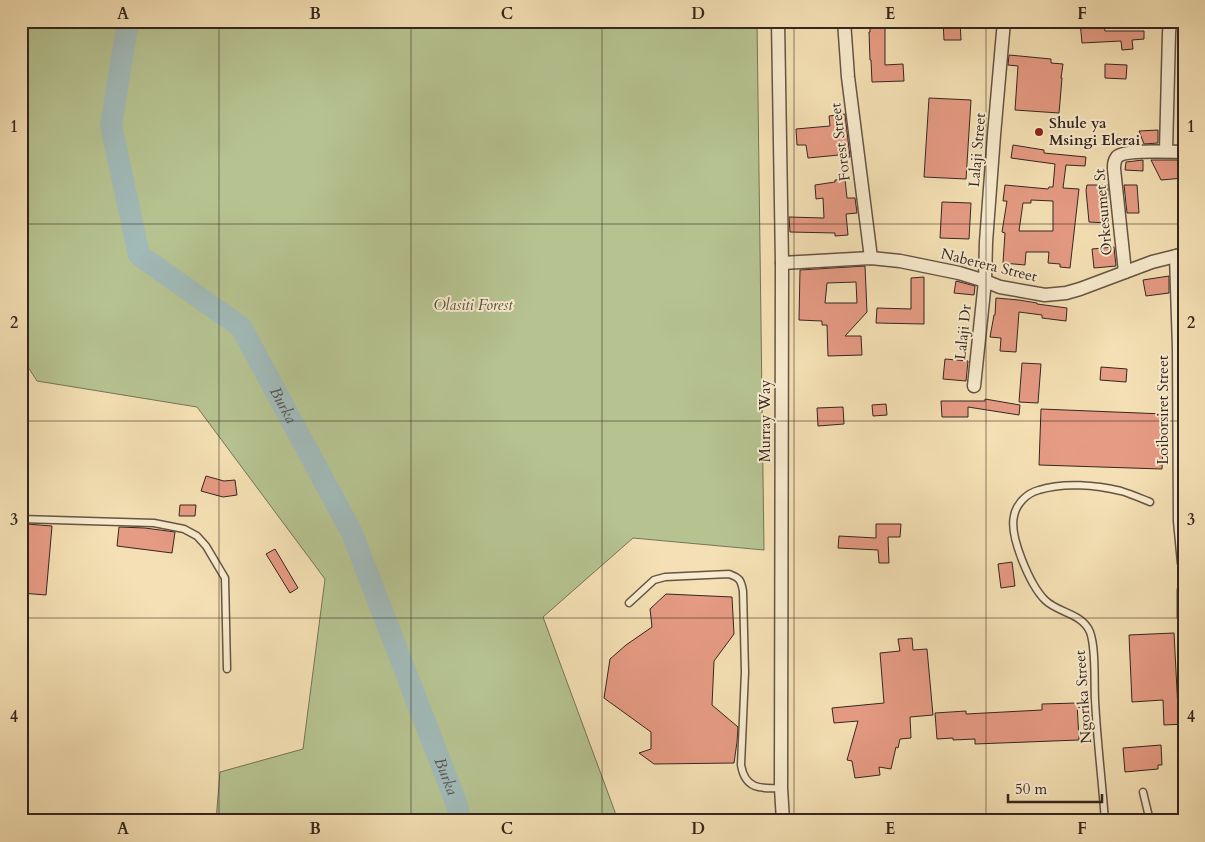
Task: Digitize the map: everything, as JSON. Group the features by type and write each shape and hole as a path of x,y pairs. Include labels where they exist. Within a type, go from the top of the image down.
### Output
{"street":[{"name":"Murray Way","path":"778,21 782,263 782,821"},
{"name":"Forest Street","path":"844,21 848,77 871,258"},
{"name":"Lalaji Street","path":"985,280 986,242 1004,21"},
{"path":"1166,151 1170,21"},
{"name":"Orkesumet St","path":"1125,272 1114,163 1116,158 1130,152 1184,152"},
{"name":"Naberera Street","path":"782,263 871,258 900,261 959,273 985,280 1000,287 1045,295 1066,293 1080,289 1125,272 1180,255"},
{"name":"Loiborsiret Street","path":"1180,255 1178,348 1180,521 1184,563"},
{"name":"Lalaji Dr","path":"974,386 985,280"},
{"path":"1184,590 1184,617"}],"lane":[{"name":"Ngorika Street","path":"1105,821 1095,702 1093,647 1090,631 1079,619 1050,604 1043,598 1030,579 1015,538 1013,517 1017,506 1024,498 1048,487 1086,485 1122,491 1150,502"},
{"path":"21,519 154,523 184,529 197,536 206,546 225,578 227,669"},
{"path":"630,603 654,580 666,577 729,574 741,581 743,591 745,672 742,774 754,786 767,789 781,788"},
{"path":"1143,792 1150,821"}],"green space":[{"name":"Olasiti Forest","path":"21,21 757,21 764,550 633,538 543,617 615,812 616,821 216,821 220,772 303,749 325,579 197,407 37,381 21,356"}],"building":[{"path":"870,21 885,21 885,65 903,64 904,81 872,82"},
{"path":"943,21 960,21 961,40 944,40"},
{"path":"1080,21 1103,21 1105,31 1144,31 1144,39 1132,40 1133,49 1122,50 1121,41 1082,43"},
{"path":"1009,55 1051,59 1051,63 1063,64 1059,113 1015,110 1018,66 1008,65"},
{"path":"1105,64 1127,65 1126,79 1105,78"},
{"path":"929,98 971,100 966,179 924,177"},
{"path":"845,114 850,157 839,155 808,158 806,145 797,145 796,129 830,126 829,116"},
{"path":"1158,130 1158,143 1144,144 1139,131"},
{"path":"1013,145 1044,150 1044,153 1086,157 1085,166 1066,165 1063,188 1079,189 1070,268 1060,267 1060,264 1048,263 1049,252 1026,252 1025,265 1003,263 1005,233 1002,232 1007,201 1003,201 1005,185 1048,189 1053,187 1055,164 1011,158","holes":["1031,200 1053,201 1053,231 1019,231 1023,203 1031,203"]},
{"path":"1143,160 1143,171 1125,170 1126,162"},
{"path":"1151,160 1184,160 1184,178 1161,180"},
{"path":"845,179 847,198 855,198 857,213 846,214 848,235 835,236 835,233 790,232 789,217 824,218 823,198 816,199 815,185"},
{"path":"1087,185 1108,185 1108,223 1089,222"},
{"path":"1124,185 1137,185 1139,213 1127,213"},
{"path":"942,202 971,203 969,239 940,238"},
{"path":"1114,247 1116,266 1094,268 1092,249"},
{"path":"865,266 867,312 845,336 861,336 862,355 828,356 827,325 822,325 822,321 799,320 800,270","holes":["856,282 857,303 825,303 827,283"]},
{"path":"1169,276 1169,293 1146,296 1143,280"},
{"path":"924,277 924,324 876,323 877,308 911,309 911,278"},
{"path":"956,281 975,286 974,295 954,293"},
{"path":"996,298 1067,308 1066,321 1042,318 1042,315 1019,312 1016,352 1000,351 1001,338 990,337 995,315"},
{"path":"945,359 968,361 966,381 943,379"},
{"path":"1022,363 1041,364 1038,403 1019,402"},
{"path":"1101,367 1127,369 1126,382 1100,380"},
{"path":"985,399 1020,405 1019,415 968,407 968,417 942,417 941,401 985,401"},
{"path":"886,404 887,415 873,416 872,405"},
{"path":"843,407 844,424 818,426 817,408"},
{"path":"1041,409 1164,414 1162,469 1039,465"},
{"path":"206,476 224,481 235,480 237,495 223,497 201,491"},
{"path":"180,505 196,505 195,516 179,516"},
{"path":"27,524 52,526 46,595 21,593"},
{"path":"876,524 901,524 900,537 888,537 889,563 879,563 878,550 838,548 839,536 876,538"},
{"path":"119,527 175,532 172,553 117,546"},
{"path":"275,549 298,588 290,593 266,554"},
{"path":"1012,562 1015,586 1001,588 998,564"},
{"path":"666,594 732,597 734,634 714,661 712,705 738,727 734,763 654,764 639,753 651,749 651,732 604,698 610,659 652,627 650,609"},
{"path":"1174,633 1178,709 1184,709 1184,724 1164,725 1163,700 1132,702 1129,635"},
{"path":"912,638 913,650 927,649 933,715 910,717 911,738 900,739 898,748 896,747 891,769 879,767 880,775 855,778 852,761 847,760 858,721 834,723 832,708 884,703 880,653 900,651 898,639"},
{"path":"1077,703 1079,740 975,744 975,739 937,739 935,713 966,711 966,714 1042,710 1042,704"},
{"path":"1161,745 1162,765 1158,765 1158,769 1125,772 1123,748"}],"waterway":[{"name":"Burka","path":"128,21 111,125 139,255 241,327 352,533 457,805 460,821"}],"place":[{"name":"Shule ya Msingi Elerai","path":"1039,132"}]}
